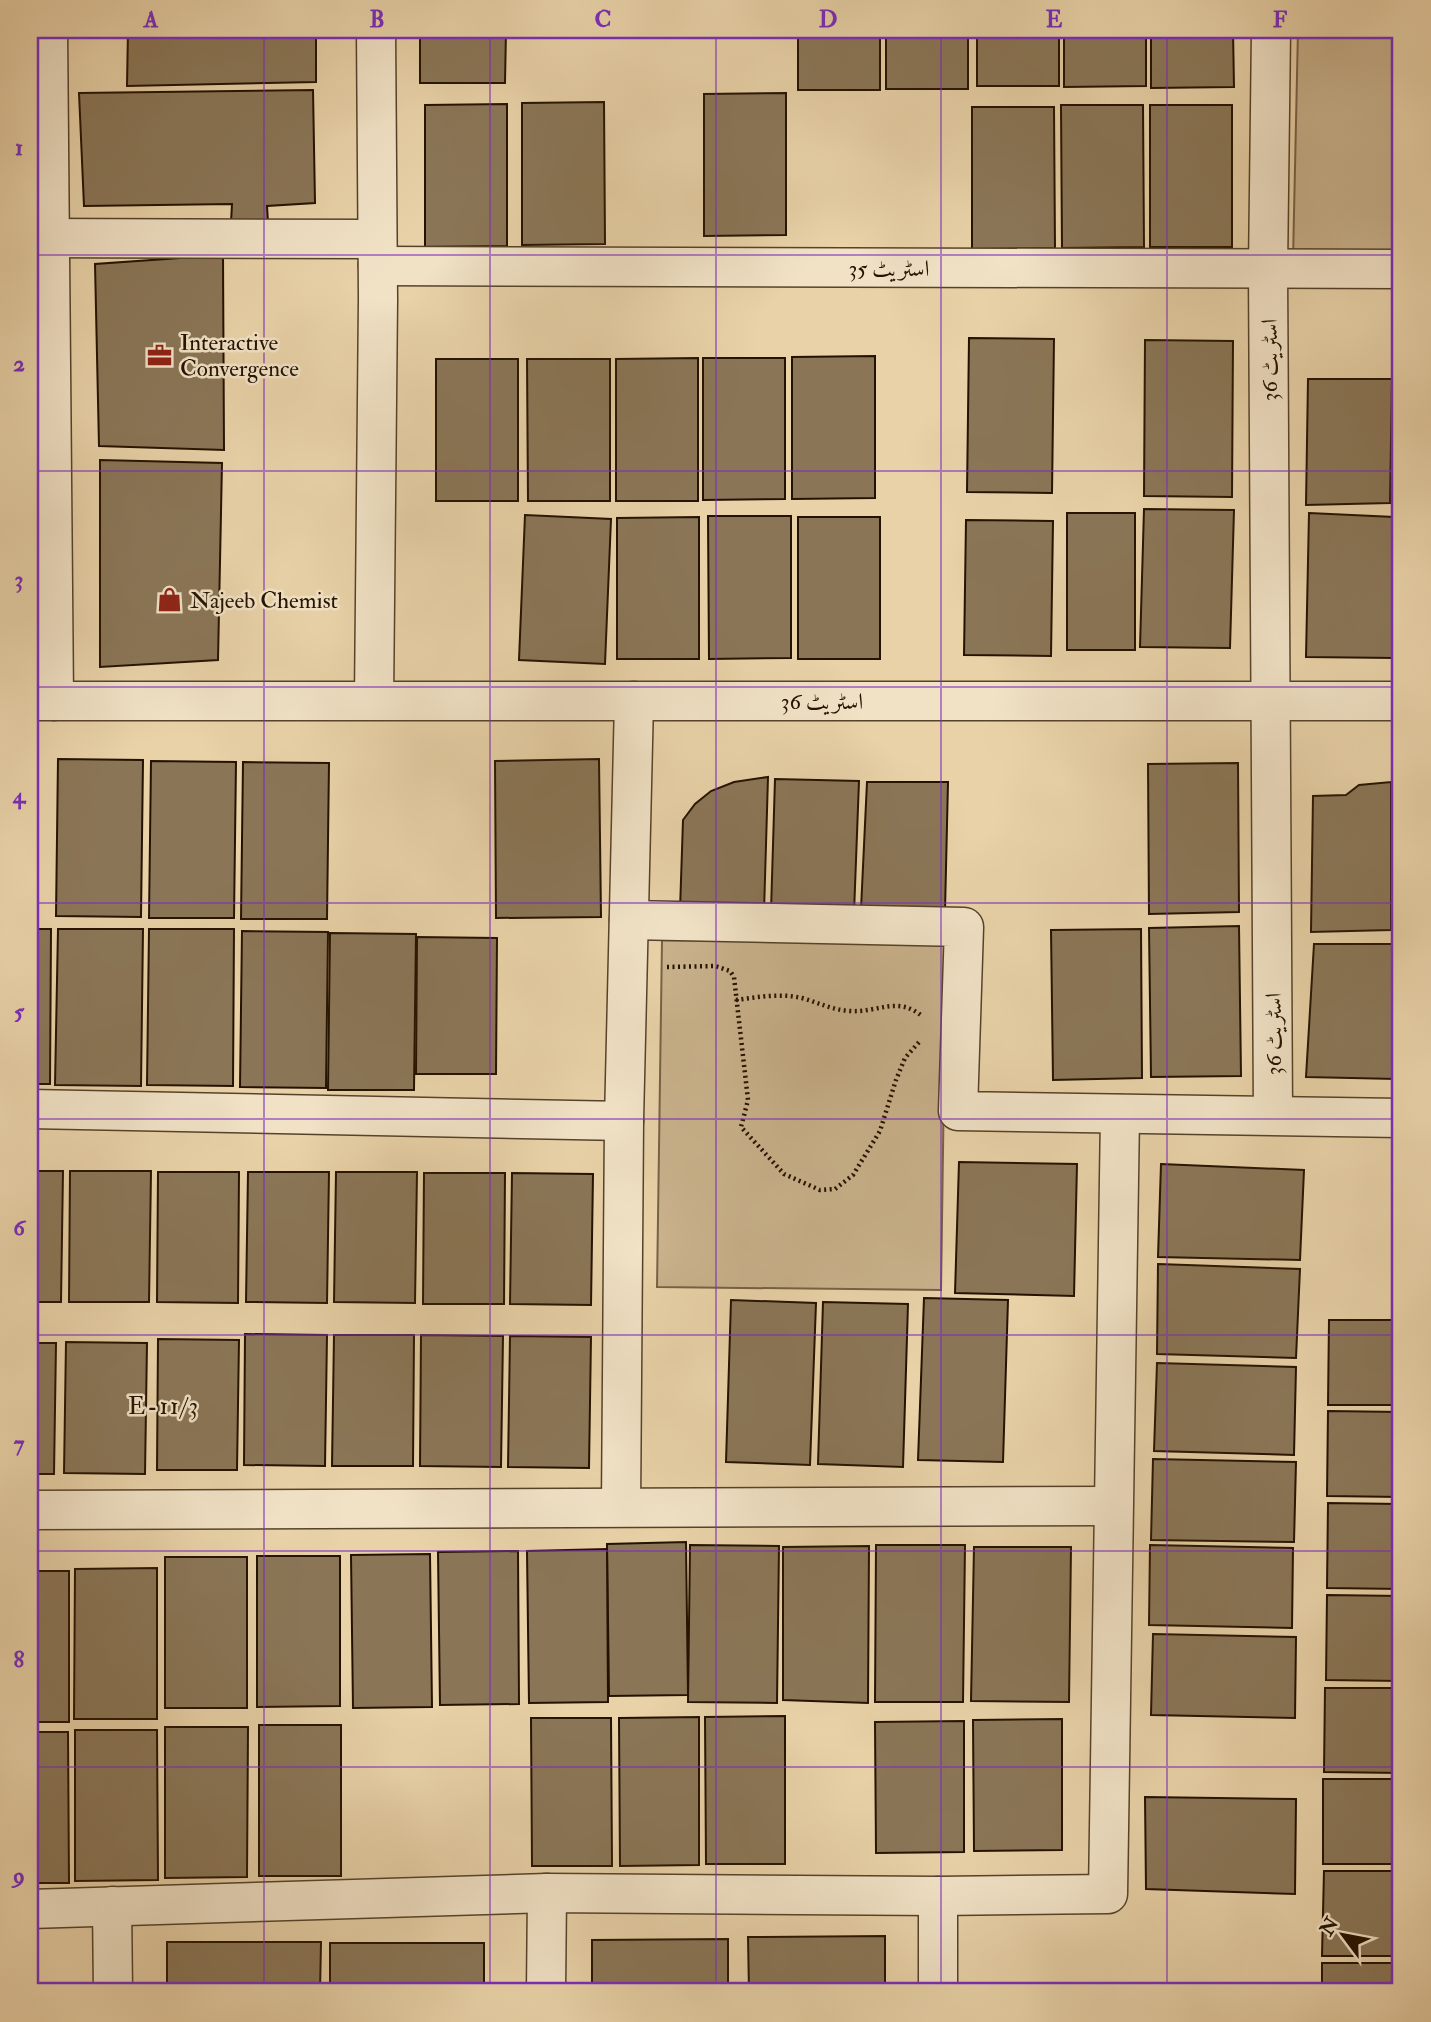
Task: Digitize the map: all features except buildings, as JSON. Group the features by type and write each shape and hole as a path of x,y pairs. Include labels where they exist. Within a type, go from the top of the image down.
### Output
{"street":[{"path":"42,701 40,238 48,30"},
{"path":"374,700 376,30"},
{"name":"اسٹریٹ 36","path":"1271,30 1268,270 1273,1114"},
{"name":"اسٹریٹ 35","path":"40,238 377,253 1268,270 1401,269"},
{"name":"اسٹریٹ 36","path":"42,701 1401,701"},
{"path":"621,1507 624,1121 634,701"},
{"path":"629,920 964,927 958,1111 1401,1118"},
{"path":"30,1109 624,1121"},
{"path":"30,1909 547,1893 938,1896 1108,1894 1120,1114"},
{"path":"30,1510 1112,1506"},
{"path":"546,1992 547,1893"},
{"path":"938,1896 938,1992"},
{"path":"112,1906 113,1992"}],"path":[{"path":"628,967 723,968 734,977 748,1100 741,1126 784,1174 820,1190 835,1189 853,1175 880,1131 905,1058 922,1037"},
{"path":"736,1000 786,996 850,1011 867,1011 891,1003 909,1007 922,1015 924,1022"}],"shaded area":[{"path":"1298,30 1401,30 1401,257 1293,260"},
{"path":"662,940 946,943 941,1290 657,1287"}],"place":[{"name":"Interactive Convergence","path":"160,355"},
{"name":"Najeeb Chemist","path":"170,600"}],"district":[{"name":"E-11/3","path":"164,1406"}]}
